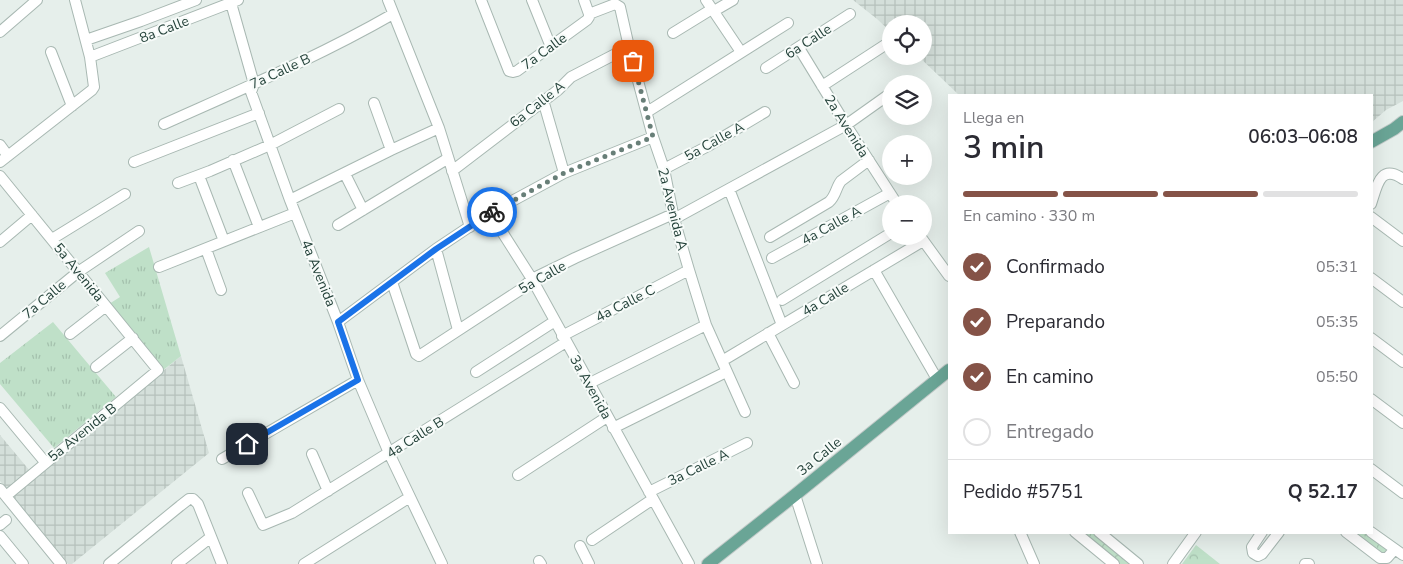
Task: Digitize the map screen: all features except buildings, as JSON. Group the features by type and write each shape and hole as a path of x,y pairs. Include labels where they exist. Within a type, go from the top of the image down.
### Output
{"main road":[{"path":"1373,141 1403,122"},
{"name":"3a Calle","path":"708,564 948,371"}],"street":[{"path":"0,32 37,0"},
{"path":"86,40 196,0"},
{"path":"388,0 439,128 447,159 470,227"},
{"name":"7a Calle","path":"481,0 509,71 513,72 587,20 589,14 615,4"},
{"path":"532,0 551,46"},
{"path":"584,0 589,14"},
{"path":"673,33 711,7 733,0"},
{"path":"0,144 4,159 94,87 90,57 78,1"},
{"name":"8a Calle","path":"90,57 235,2"},
{"name":"4a Avenida","path":"235,2 254,84 251,92 290,200 338,322 358,380 389,453 442,564"},
{"name":"2a Avenida A","path":"615,4 620,6 653,137 664,169 674,216 706,325 745,412"},
{"path":"711,7 741,52"},
{"name":"7a Calle B","path":"164,124 355,36 394,14"},
{"name":"6a Calle","path":"766,68 850,14"},
{"path":"647,112 788,23"},
{"name":"6a Calle A","path":"452,171 558,90 571,77 629,47"},
{"path":"822,86 882,47"},
{"name":"2a Avenida","path":"798,48 890,193"},
{"path":"51,52 72,106"},
{"name":"5a Calle","path":"392,282 416,354 419,356 520,290 532,279 575,258 674,216 729,188 846,125 882,99"},
{"path":"543,100 564,173"},
{"path":"374,103 391,150"},
{"path":"178,183 270,145 339,109"},
{"name":"5a Calle A","path":"664,169 708,146 765,112"},
{"path":"134,162 259,113"},
{"path":"290,200 439,128"},
{"path":"338,322 436,249 490,213 564,173 653,137"},
{"path":"338,225 447,159"},
{"path":"233,160 259,227"},
{"path":"770,237 829,202 841,181 869,160"},
{"path":"1373,199 1380,180 1384,175 1388,173 1403,179"},
{"path":"345,174 363,210"},
{"name":"5a Avenida","path":"1,178 158,369"},
{"path":"201,181 224,241"},
{"path":"729,188 782,325"},
{"name":"4a Calle A","path":"772,258 890,193"},
{"path":"52,239 125,194"},
{"path":"159,267 295,213"},
{"name":"3a Avenida","path":"490,213 532,279 689,564"},
{"path":"0,242 32,215"},
{"path":"1373,218 1403,241"},
{"name":"7a Calle","path":"0,336 78,272 138,232"},
{"path":"782,300 882,239"},
{"name":"4a Calle","path":"727,358 874,270 912,245"},
{"path":"927,245 948,275"},
{"path":"206,249 221,290"},
{"path":"436,249 458,330"},
{"name":"4a Calle C","path":"564,339 689,270"},
{"path":"874,270 937,379"},
{"path":"1373,280 1403,302"},
{"path":"70,334 106,306"},
{"path":"476,372 555,321"},
{"path":"590,383 706,325"},
{"path":"768,333 794,383"},
{"path":"96,367 132,338"},
{"name":"4a Calle B","path":"248,493 262,524 265,525 292,513 389,453 564,339"},
{"path":"1373,340 1403,362"},
{"name":"5a Avenida B","path":"3,493 45,462 158,371 158,369"},
{"path":"614,428 726,372"},
{"path":"222,459 358,380"},
{"path":"1373,401 1403,424"},
{"path":"0,408 45,462"},
{"path":"518,475 607,416"},
{"name":"3a Calle A","path":"592,540 651,495 747,443"},
{"path":"312,454 328,491"},
{"path":"1373,470 1403,493"},
{"path":"3,493 58,563"},
{"path":"795,495 817,564"},
{"path":"304,564 410,496"},
{"path":"109,564 189,499 193,499 198,504 222,564"},
{"path":"1349,534 1380,558 1387,558 1399,552 1373,533"},
{"path":"1021,534 1034,564"},
{"path":"1077,534 1114,564"},
{"path":"1101,534 1134,563"},
{"path":"1173,564 1195,534"},
{"path":"1261,534 1252,547 1254,554 1258,556 1262,554 1277,534"},
{"path":"0,536 22,564"},
{"path":"177,564 211,537"},
{"path":"580,546 589,564"}],"shaded area":[{"path":"853,0 1403,0 1403,101 1386,110 1373,121 1373,94 958,94 927,65 932,65 932,15 882,15 882,24"},
{"path":"181,356 209,453 72,564 68,564 12,495"},
{"path":"0,435 30,471 7,489 0,481"}],"green space":[{"path":"149,247 181,356 162,371 109,304 120,297 105,273"},
{"path":"53,322 116,397 54,448 0,384 0,363"},
{"path":"1076,534 1100,534 1133,560 1130,564 1114,564"},
{"path":"1348,534 1373,534 1394,550 1387,558"},
{"path":"1196,545 1220,564 1182,564"}],"way so far":[{"path":"492,212 564,173 653,137 633,61"}],"route":[{"path":"247,444 358,380 338,322 436,249 492,212"}]}
